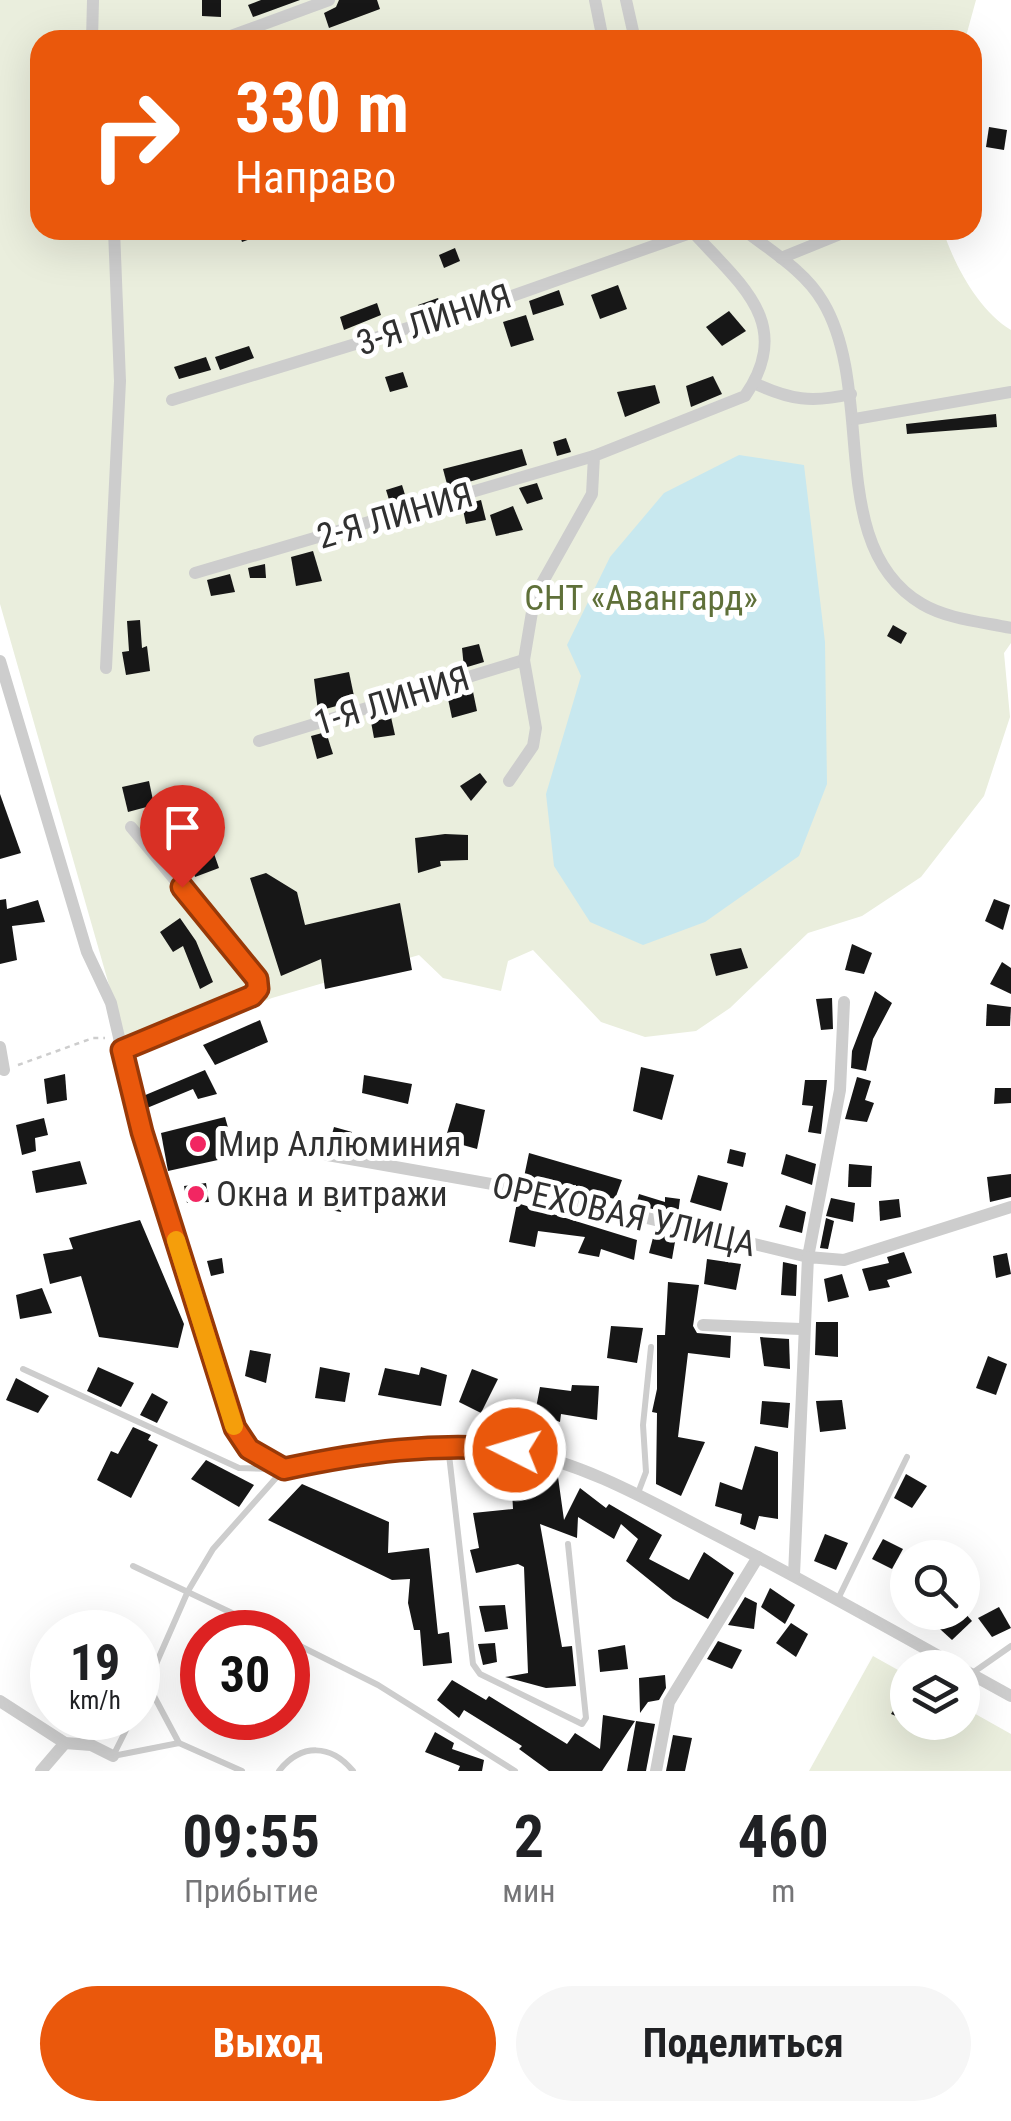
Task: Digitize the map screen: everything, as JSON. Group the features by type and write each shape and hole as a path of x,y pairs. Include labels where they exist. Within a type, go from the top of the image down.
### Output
{"street":[{"path":"92,30 93,0"},
{"path":"247,30 329,0"},
{"path":"596,0 601,30"},
{"path":"626,0 633,30"},
{"path":"106,668 120,380 114,240"},
{"name":"3-Я ЛИНИЯ","path":"172,400 509,296 667,240"},
{"path":"700,240 751,297 766,324 767,346 754,382 790,400 820,402 851,394"},
{"path":"757,240 822,300 838,331 855,419 865,530 875,558 895,584 924,606 1011,628"},
{"path":"781,258 825,240"},
{"name":"2-Я ЛИНИЯ","path":"195,573 594,456 745,396 754,382"},
{"path":"855,419 1011,392"},
{"path":"508,781 532,746 536,728 524,660 541,585 592,494 594,456"},
{"name":"1-Я ЛИНИЯ","path":"259,741 524,660"},
{"path":"0,661 76,920 112,1003 142,1132 235,1428 249,1449 284,1469 376,1449 448,1444 515,1450 564,1462 637,1494 928,1650"},
{"path":"122,1050 252,996 258,989 257,979 131,826"},
{"path":"794,1576 801,1329 808,1256 840,1090 844,1002"},
{"path":"0,1047 4,1070"},
{"name":"ОРЕХОВАЯ УЛИЦА","path":"322,1154 548,1194 808,1256 844,1260 1011,1207"},
{"path":"702,1326 801,1329"},
{"path":"656,1771 670,1702 758,1557"},
{"path":"980,1678 1011,1696"},
{"path":"0,1701 65,1743 91,1745 114,1756"},
{"path":"41,1771 65,1743"}],"lane":[{"path":"637,1494 646,1472 644,1425 650,1347"},
{"path":"22,1369 239,1468 284,1469"},
{"path":"448,1444 473,1664 480,1674 582,1724 586,1718 568,1544"},
{"path":"837,1600 907,1457"},
{"path":"160,1656 188,1591 213,1549 284,1469"},
{"path":"132,1566 227,1610"},
{"path":"980,1662 1011,1646"},
{"path":"310,1651 378,1685 515,1771"},
{"path":"160,1708 178,1743"},
{"path":"114,1756 122,1740"},
{"path":"114,1756 178,1743 242,1771"},
{"path":"279,1771 292,1756 308,1750 325,1750 341,1757 353,1771"}],"path":[{"path":"4,1070 93,1038 108,1038 122,1050"}],"green space":[{"name":"СНТ «Авангард»","path":"0,0 976,0 968,30 30,30 30,240 947,240 969,286 988,311 1011,330 1011,643 1004,653 1010,717 984,796 921,877 862,916 808,933 730,1008 696,1031 645,1037 601,1022 533,950 508,961 501,991 443,978 419,955 272,998 129,1055 0,604"},
{"path":"873,1656 890,1666 890,1740 980,1740 980,1717 1011,1734 1011,1771 809,1771"}],"water":[{"path":"739,455 804,465 825,642 827,784 799,856 705,922 643,945 590,922 554,866 546,794 581,676 567,645 610,557 664,493"}],"building":[{"path":"202,0 221,0 221,17 202,16"},
{"path":"261,0 300,0 253,17 248,5"},
{"path":"339,0 377,0 380,9 329,28 324,13 336,7"},
{"path":"989,127 1007,130 1004,150 986,147"},
{"path":"455,248 460,261 444,268 439,255"},
{"path":"618,285 627,309 600,319 591,295"},
{"path":"559,290 564,305 533,315 529,301"},
{"path":"438,298 442,307 421,314 418,305"},
{"path":"377,303 381,315 344,330 340,317"},
{"path":"729,311 746,331 722,346 706,327"},
{"path":"526,315 534,340 511,347 503,322"},
{"path":"249,346 254,358 220,370 215,357"},
{"path":"206,357 211,370 179,379 174,367"},
{"path":"403,372 408,387 390,392 385,377"},
{"path":"713,376 722,394 691,407 686,386"},
{"path":"655,385 660,403 625,417 617,392"},
{"path":"996,414 997,427 907,434 906,424"},
{"path":"566,438 571,452 557,456 553,442"},
{"path":"522,449 527,465 448,488 443,469"},
{"path":"537,483 543,499 527,504 519,488"},
{"path":"402,485 406,498 390,503 386,490"},
{"path":"481,500 486,520 466,524 462,505"},
{"path":"513,506 523,530 496,536 490,515"},
{"path":"313,551 322,581 296,586 291,557"},
{"path":"265,564 266,578 250,578 248,568"},
{"path":"230,574 235,592 211,596 207,580"},
{"path":"140,620 142,648 147,646 150,671 126,675 122,652 129,651 127,621"},
{"path":"893,625 907,633 901,644 887,636"},
{"path":"479,644 484,662 464,668 462,648"},
{"path":"349,672 355,701 318,711 314,679"},
{"path":"472,687 477,711 452,718 447,694"},
{"path":"391,717 395,735 374,738 371,722"},
{"path":"326,732 333,754 317,759 311,736"},
{"path":"480,773 487,782 471,801 460,786"},
{"path":"149,781 154,805 128,812 122,787"},
{"path":"0,794 21,853 0,859"},
{"path":"174,794 188,843 164,851 156,829 158,796"},
{"path":"468,835 468,860 440,861 441,866 418,873 415,838"},
{"path":"211,845 219,868 195,877 188,856"},
{"path":"266,873 297,892 305,925 400,903 412,970 325,989 321,959 281,976 250,878"},
{"path":"6,899 7,909 38,900 45,922 12,926 17,960 0,964 0,900"},
{"path":"994,899 1010,905 1003,930 985,921"},
{"path":"180,918 196,941 213,982 200,989 183,946 173,952 160,932"},
{"path":"852,944 872,953 864,974 845,970"},
{"path":"741,948 748,968 716,976 710,954"},
{"path":"1002,962 1011,968 1011,994 990,984"},
{"path":"875,991 892,1003 873,1039 866,1071 851,1068 852,1051"},
{"path":"832,998 833,1029 821,1030 816,999"},
{"path":"987,1004 1011,1007 1010,1026 986,1026"},
{"path":"260,1020 268,1042 215,1065 203,1045"},
{"path":"641,1067 674,1075 662,1120 633,1111"},
{"path":"205,1070 217,1094 198,1099 193,1089 147,1108 143,1096"},
{"path":"65,1074 67,1100 47,1104 44,1079"},
{"path":"364,1075 412,1084 408,1104 362,1093"},
{"path":"857,1077 871,1081 865,1100 874,1103 867,1122 845,1119"},
{"path":"805,1080 827,1080 821,1134 808,1132 813,1106 802,1105"},
{"path":"995,1088 1011,1088 1011,1103 994,1104"},
{"path":"456,1103 485,1110 477,1149 445,1140"},
{"name":"Мир Аллюминия","path":"225,1117 236,1156 168,1171 161,1133"},
{"path":"44,1118 48,1135 35,1138 36,1151 22,1155 16,1125"},
{"path":"334,1127 352,1132 349,1149 329,1145"},
{"path":"730,1149 746,1153 743,1167 727,1163"},
{"path":"529,1153 622,1180 615,1199 575,1190 576,1185 558,1186 524,1177"},
{"path":"786,1154 816,1164 812,1185 781,1174"},
{"path":"80,1161 87,1184 36,1193 32,1171"},
{"path":"849,1164 872,1166 871,1187 848,1187"},
{"path":"1011,1174 1011,1197 990,1202 987,1177"},
{"path":"698,1175 728,1183 721,1211 690,1202"},
{"name":"Окна и витражи","path":"206,1183 209,1202 187,1203 184,1186"},
{"path":"323,1189 345,1192 341,1212 320,1208"},
{"path":"639,1194 665,1202 665,1197 680,1199 678,1215 636,1205"},
{"path":"831,1198 855,1203 853,1222 826,1216"},
{"path":"899,1199 901,1217 880,1221 879,1201"},
{"path":"517,1203 637,1240 634,1260 601,1249 599,1257 578,1253 585,1237 538,1231 535,1247 509,1242"},
{"path":"786,1205 806,1212 802,1233 779,1227"},
{"path":"826,1218 834,1221 828,1249 820,1248"},
{"path":"140,1220 184,1324 178,1348 99,1337 81,1276 50,1284 43,1254 73,1249 69,1238"},
{"path":"655,1230 676,1236 672,1259 649,1253"},
{"path":"904,1252 912,1273 887,1280 890,1287 869,1291 862,1269 889,1263 887,1257"},
{"path":"1007,1253 1011,1274 996,1278 993,1256"},
{"path":"222,1258 224,1273 211,1276 207,1261"},
{"path":"707,1259 741,1264 736,1290 704,1284"},
{"path":"783,1262 797,1265 796,1296 781,1295"},
{"path":"842,1274 849,1297 828,1302 824,1279"},
{"path":"668,1282 699,1285 693,1326 697,1333 731,1336 730,1358 688,1353 678,1437 705,1442 681,1496 656,1484 657,1413 652,1412 657,1389 657,1335 665,1335"},
{"path":"42,1288 52,1313 20,1319 16,1295"},
{"path":"816,1322 838,1322 838,1357 815,1355"},
{"path":"611,1326 643,1328 637,1363 607,1358"},
{"path":"760,1337 789,1339 790,1369 764,1366"},
{"path":"250,1350 271,1354 266,1383 245,1376"},
{"path":"988,1356 1007,1364 996,1395 976,1388"},
{"path":"98,1367 134,1383 121,1407 87,1391"},
{"path":"320,1367 350,1373 345,1402 315,1398"},
{"path":"421,1367 447,1375 441,1406 378,1395 385,1368 419,1375"},
{"path":"472,1369 498,1379 481,1413 459,1402"},
{"path":"16,1378 49,1396 38,1413 6,1400"},
{"path":"572,1385 599,1386 597,1420 561,1414 560,1422 535,1413 540,1387 571,1391"},
{"path":"152,1393 168,1402 157,1423 140,1415"},
{"path":"842,1400 846,1429 820,1432 816,1401"},
{"path":"762,1401 790,1403 788,1428 760,1424"},
{"path":"133,1427 151,1435 148,1440 158,1445 131,1498 97,1480 111,1451 118,1454"},
{"path":"755,1446 778,1452 778,1519 759,1516 755,1530 740,1524 742,1514 715,1506 720,1482 742,1490"},
{"path":"206,1460 254,1485 239,1507 191,1479"},
{"path":"533,1468 534,1479 558,1477 564,1520 580,1488 606,1508 609,1504 662,1535 649,1559 689,1580 704,1552 734,1573 708,1619 673,1599 626,1561 638,1539 621,1524 614,1539 578,1517 577,1538 540,1524 562,1647 572,1646 576,1686 546,1688 505,1677 528,1673 524,1567 518,1564 476,1573 470,1550 479,1548 473,1513 513,1509 511,1472"},
{"path":"906,1474 927,1486 912,1508 894,1498"},
{"path":"302,1484 389,1522 388,1553 429,1548 438,1634 449,1632 452,1663 423,1666 420,1630 414,1630 408,1603 410,1579 392,1580 268,1520"},
{"path":"825,1534 848,1543 836,1570 814,1561"},
{"path":"883,1539 890,1542 890,1568 872,1559"},
{"path":"770,1588 795,1605 785,1624 761,1607"},
{"path":"745,1597 757,1603 754,1629 728,1625"},
{"path":"505,1605 508,1629 485,1632 479,1606"},
{"path":"999,1607 1011,1628 992,1637 980,1617"},
{"path":"791,1623 808,1634 796,1657 776,1643"},
{"path":"941,1630 963,1630 952,1640"},
{"path":"718,1641 742,1650 732,1669 707,1659"},
{"path":"495,1643 497,1662 483,1665 478,1644"},
{"path":"625,1645 628,1669 600,1672 598,1650"},
{"path":"665,1675 666,1688 659,1700 648,1702 640,1713 639,1678"},
{"path":"452,1680 486,1700 489,1696 567,1744 575,1733 600,1749 603,1715 635,1721 602,1771 549,1771 519,1749 522,1746 464,1710 459,1718 437,1700"},
{"path":"636,1721 655,1724 646,1771 627,1771"},
{"path":"435,1732 454,1743 452,1749 484,1760 482,1771 458,1771 460,1766 425,1752"},
{"path":"673,1735 692,1738 685,1771 666,1771"}],"slow traffic":[{"path":"176,1240 234,1426"}],"place":[{"name":"Мир Аллюминия","path":"198,1144"},
{"name":"Окна и витражи","path":"196,1194"}],"route":[{"path":"182,887 257,979 258,989 252,996 122,1050 142,1132 235,1428 249,1449 284,1469 376,1449 448,1444 515,1450"}]}
